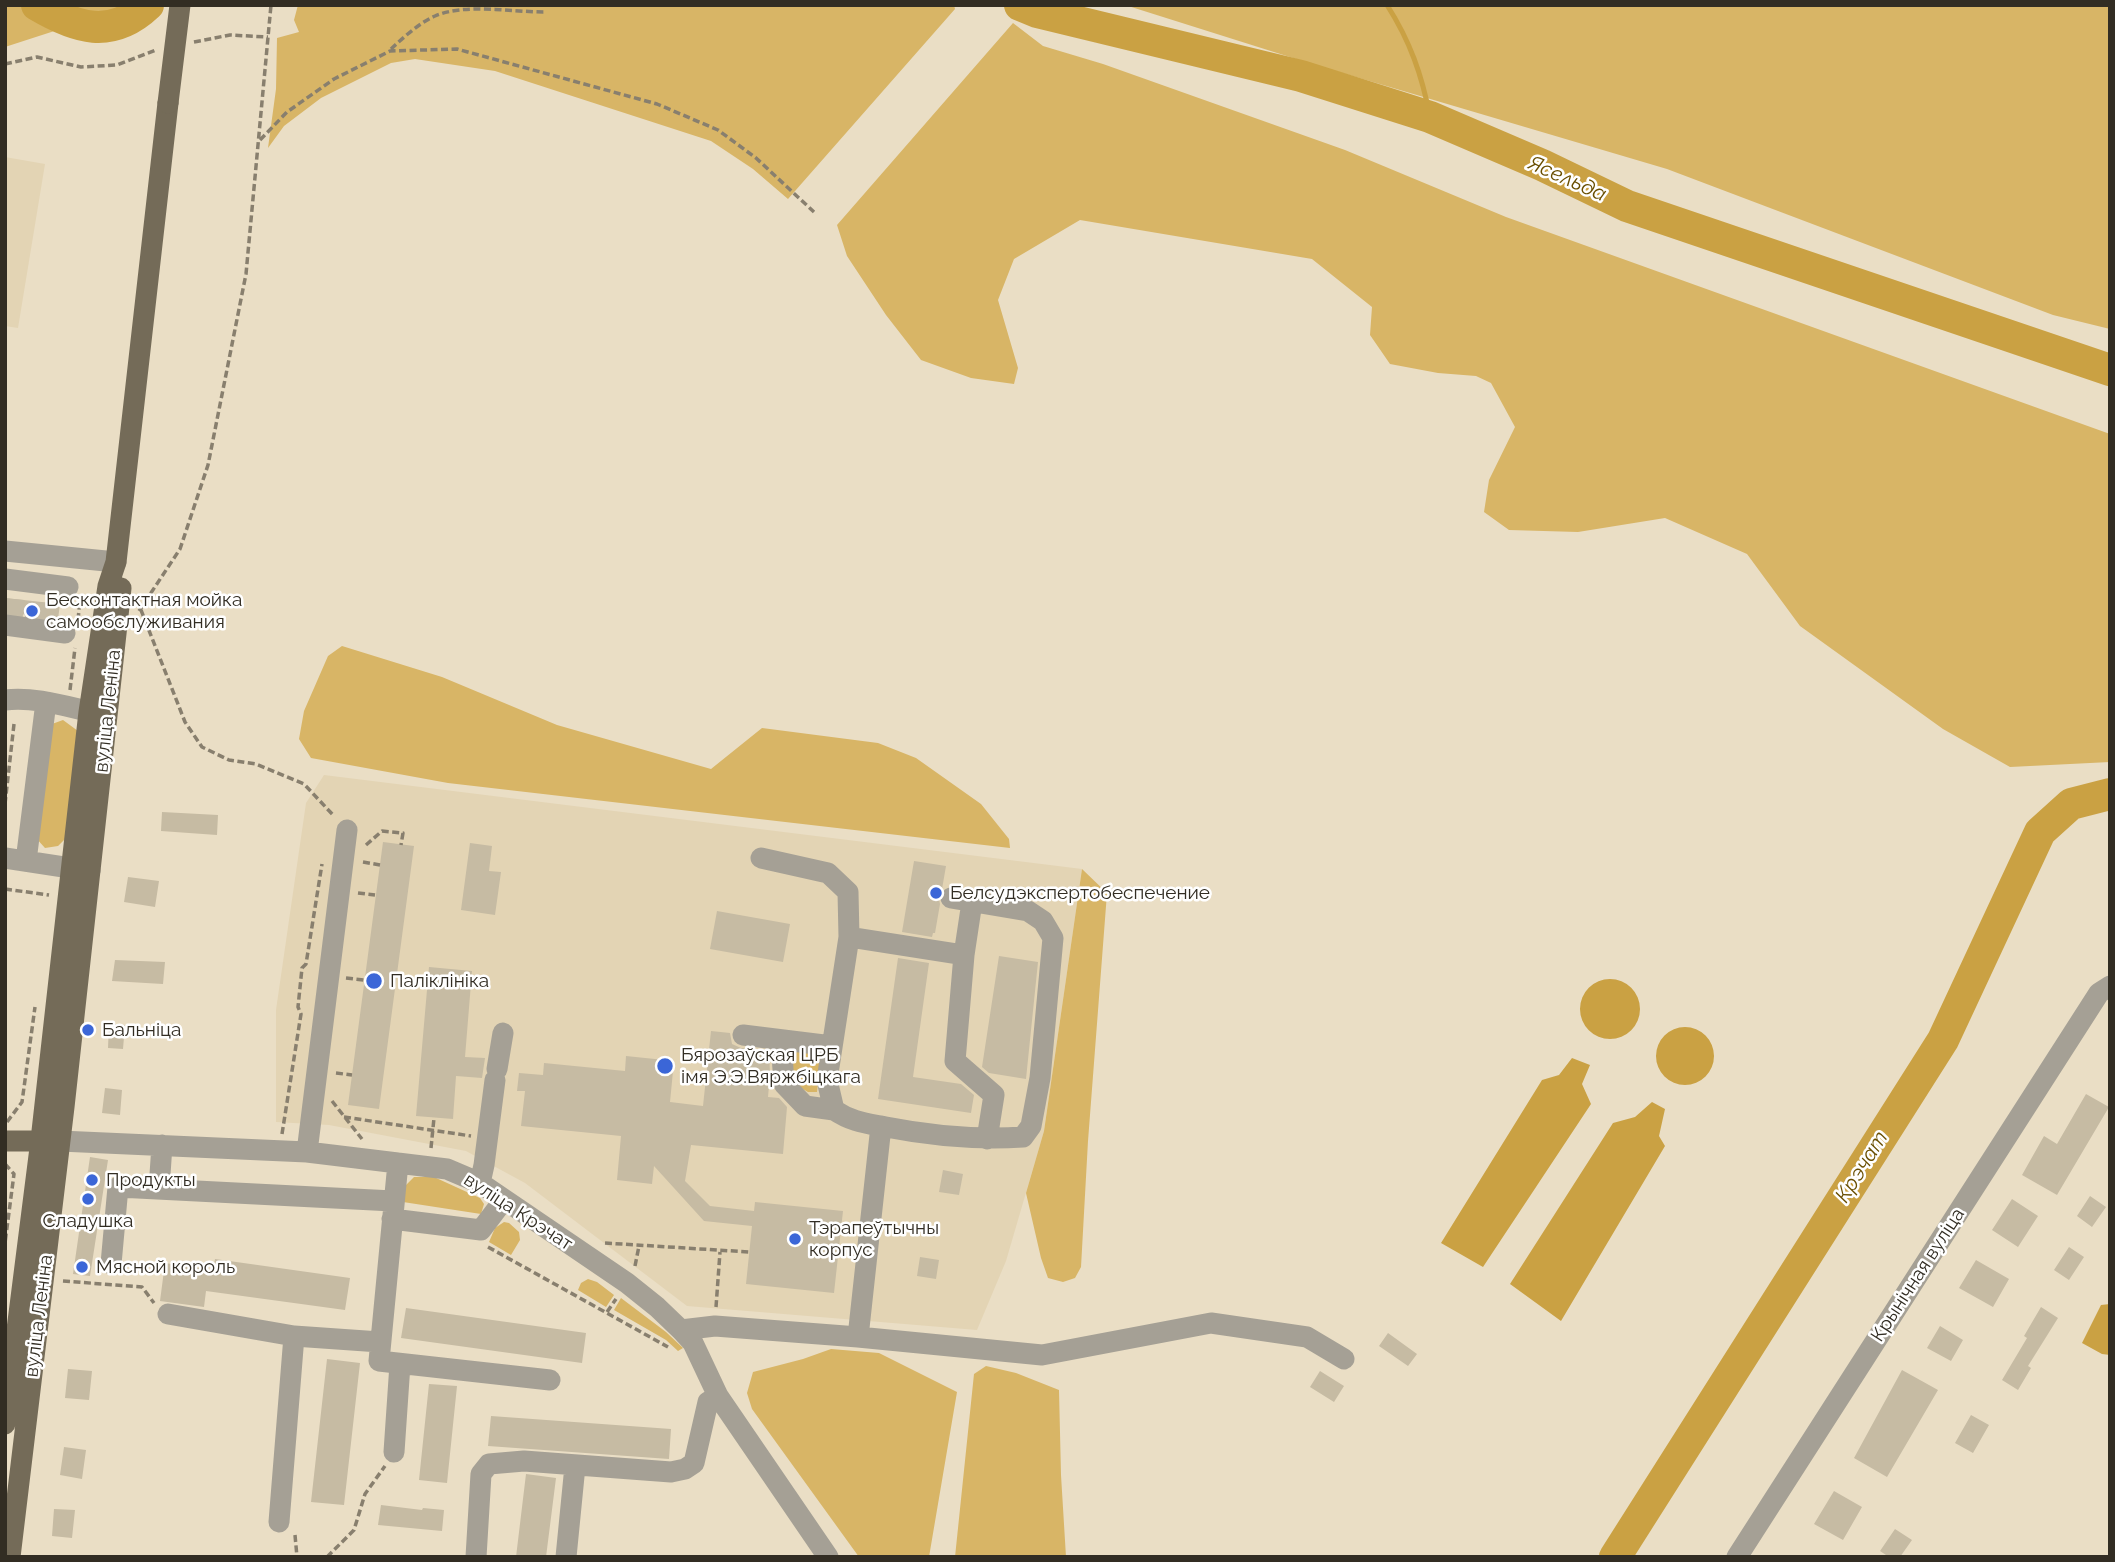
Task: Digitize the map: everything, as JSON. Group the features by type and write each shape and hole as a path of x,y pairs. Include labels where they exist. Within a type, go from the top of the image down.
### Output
{"main road":[{"name":"вуліца Леніна","path":"10,1557 50,1141 98,714 121,589 117,562 180,5"},
{"path":"5,1141 50,1141"},
{"name":"вуліца Леніна","path":"5,1423 50,1141"}],"street":[{"path":"5,551 117,562"},
{"path":"11,605 48,610 11,605"},
{"path":"5,700 46,702 98,714"},
{"path":"46,702 16,860 80,870"},
{"path":"307,1152 347,830"},
{"path":"761,858 828,873 848,892 849,937 827,1080 834,1110"},
{"path":"781,1040 784,1084 805,1106 834,1110 848,1120 933,1136 987,1139 1023,1137 1031,1126 1040,1078 1053,938 1043,921 1028,911 951,898"},
{"path":"972,902 964,955 955,1061 995,1096 987,1139"},
{"path":"849,937 964,955"},
{"name":"Крынічная вуліца","path":"1737,1557 2105,990"},
{"path":"480,1183 503,1032"},
{"path":"743,1035 832,1046"},
{"path":"858,1337 881,1126"},
{"name":"вуліца Крэчат","path":"50,1141 307,1152 447,1169 480,1183 627,1283 681,1330 693,1343 718,1396 828,1557"},
{"path":"159,1189 162,1145"},
{"path":"398,1163 379,1361 550,1380"},
{"path":"111,1264 118,1187 392,1210 481,1230 503,1201"},
{"path":"168,1314 294,1336 380,1342"},
{"path":"681,1330 715,1326 1042,1355 1211,1323 1307,1337 1344,1359"},
{"path":"279,1522 294,1336"},
{"path":"394,1452 400,1364"},
{"path":"476,1557 481,1474 489,1464 524,1461 671,1472 685,1469 694,1463 708,1402 718,1396"},
{"path":"566,1557 575,1466"}],"path":[{"path":"271,5 246,274 208,465 180,549 140,608 185,722 202,747 229,760 256,764 304,784 347,830"},
{"path":"258,142 287,112 334,79 390,51 408,34 435,16 464,9 544,12"},
{"path":"189,43 230,35 268,37"},
{"path":"5,64 37,57 81,67 117,65 149,51 162,49"},
{"path":"390,51 457,49 657,104 718,130 756,158 814,212"},
{"path":"5,804 14,724"},
{"path":"5,748 11,749"},
{"path":"363,862 380,865"},
{"path":"5,889 49,895"},
{"path":"358,893 375,895"},
{"path":"346,978 364,980"},
{"path":"332,1073 352,1075"},
{"path":"328,1097 369,1147"},
{"path":"344,1117 487,1138"},
{"path":"430,1157 434,1118"},
{"path":"5,1164 14,1174 5,1243"},
{"path":"715,1326 720,1251"},
{"path":"63,1281 142,1287 161,1312 168,1314"},
{"path":"327,1557 354,1530 365,1494 394,1452"}],"shaded area":[{"path":"5,5 148,5 128,20 111,26 93,28 76,24 5,47"},
{"path":"298,5 954,5 955,9 788,199 753,169 711,141 495,71 415,59 391,63 321,98 284,126 268,148 276,89 277,38 299,32 294,20"},
{"path":"1125,5 2110,5 2110,329 2053,315 1667,169 1312,64"},
{"path":"1013,23 1043,46 1103,64 1345,150 1506,217 2110,434 2110,762 2010,767 1943,729 1800,626 1747,554 1665,518 1578,532 1509,530 1484,512 1489,480 1515,427 1491,383 1476,376 1438,373 1390,364 1370,335 1372,307 1312,259 1080,220 1014,259 998,300 1018,368 1014,384 971,378 921,360 886,315 847,256 837,225"},
{"path":"5,157 45,164 18,328 5,326"},
{"path":"342,646 442,677 557,725 711,769 762,728 878,743 916,758 981,804 1009,839 1010,848 448,783 311,758 299,739 304,711 328,656"},
{"path":"63,720 78,731 65,839 58,846 45,848 36,838 52,724"},
{"name":"Бярозаўская ЦРБ імя Э.Э.Вяржбіцкага","path":"324,775 1082,869 1044,1131 1006,1261 977,1330 687,1306 525,1183 466,1151 329,1125 276,1122 276,1010 306,803"},
{"path":"1082,869 1107,893 1081,1267 1075,1278 1063,1282 1048,1278 1026,1193 1044,1131"},
{"path":"1610,979 1631,988 1640,1009 1631,1030 1610,1039 1589,1030 1580,1009 1589,988"},
{"path":"1685,1027 1696,1029 1709,1040 1714,1056 1712,1067 1701,1080 1685,1085 1674,1083 1661,1072 1656,1056 1658,1045 1669,1032"},
{"path":"789,1049 821,1052 817,1092 808,1092 793,1083"},
{"path":"1572,1058 1590,1065 1582,1084 1591,1104 1483,1267 1441,1243 1542,1080 1559,1075"},
{"path":"1652,1102 1665,1109 1659,1136 1665,1146 1561,1321 1510,1284 1613,1123 1635,1117"},
{"path":"414,1177 434,1177 480,1198 484,1204 481,1214 403,1202 405,1186"},
{"path":"504,1222 519,1232 520,1240 511,1255 489,1242 495,1228"},
{"path":"588,1279 597,1282 614,1295 606,1307 578,1290 581,1283"},
{"path":"621,1298 683,1348 678,1351 666,1340 614,1310"},
{"path":"2110,1304 2110,1355 2102,1354 2082,1343 2101,1305"},
{"path":"831,1349 879,1353 957,1392 929,1557 859,1557 752,1409 747,1393 753,1372"},
{"path":"986,1366 1016,1373 1059,1390 1066,1557 955,1557 974,1374"}],"building":[{"name":"Бесконтактная мойка самообслуживания","path":"5,598 60,604 58,619 5,612"},
{"path":"162,812 218,815 217,835 161,831"},
{"path":"383,842 414,846 379,1109 348,1105"},
{"path":"470,843 492,846 489,871 501,872 495,915 461,910"},
{"path":"914,861 946,866 942,889 938,895 940,904 932,937 902,932"},
{"path":"128,877 159,881 155,907 124,902"},
{"path":"717,911 790,924 783,962 710,949"},
{"path":"999,956 1038,962 1026,1079 989,1073 982,1067"},
{"path":"898,958 929,963 913,1077 961,1084 974,1095 971,1113 878,1099"},
{"path":"115,960 165,962 163,984 112,981"},
{"path":"429,967 472,971 465,1057 485,1058 482,1078 456,1076 453,1119 416,1116"},
{"path":"109,1024 125,1025 123,1049 108,1048"},
{"path":"711,1031 730,1033 732,1044 741,1048 769,1051 768,1097 779,1098 787,1107 783,1154 691,1145 685,1181 710,1206 754,1211 755,1202 843,1211 834,1293 746,1284 752,1226 704,1221 654,1166 652,1184 617,1180 621,1136 521,1126 525,1091 517,1091 519,1073 543,1075 544,1063 625,1071 626,1056 674,1061 670,1102 703,1106"},
{"path":"105,1088 122,1090 120,1115 102,1113"},
{"path":"2086,1094 2109,1107 2057,1195 2022,1175 2044,1136 2057,1144"},
{"path":"90,1157 108,1160 90,1276 73,1274"},
{"path":"943,1170 963,1174 959,1195 939,1192"},
{"path":"2090,1196 2106,1207 2092,1227 2077,1216"},
{"path":"2012,1199 2038,1216 2018,1247 1992,1230"},
{"path":"2069,1247 2084,1257 2069,1280 2054,1270"},
{"path":"920,1257 939,1260 936,1279 917,1276"},
{"path":"215,1259 350,1278 345,1310 206,1291 204,1307 160,1301 165,1263 213,1270"},
{"path":"1976,1260 2009,1279 1993,1307 1959,1288"},
{"path":"2041,1307 2058,1318 2028,1366 2031,1368 2018,1390 2002,1380 2027,1338 2024,1336"},
{"path":"406,1308 586,1333 582,1363 401,1338"},
{"path":"1940,1326 1963,1340 1951,1361 1927,1348"},
{"path":"1388,1333 1417,1354 1408,1366 1379,1346"},
{"path":"327,1359 360,1363 344,1505 311,1502"},
{"path":"68,1369 92,1371 89,1400 65,1398"},
{"path":"1902,1370 1938,1390 1887,1477 1854,1458"},
{"path":"1320,1371 1344,1386 1334,1402 1310,1387"},
{"path":"429,1384 457,1386 447,1483 419,1480"},
{"path":"1971,1415 1989,1425 1973,1453 1955,1443"},
{"path":"491,1416 671,1429 669,1459 488,1446"},
{"path":"64,1447 86,1450 82,1479 60,1475"},
{"path":"526,1474 556,1478 546,1557 516,1557"},
{"path":"1834,1491 1862,1507 1843,1540 1814,1524"},
{"path":"381,1505 444,1510 442,1531 378,1525"},
{"path":"54,1509 75,1510 72,1538 52,1536"},
{"path":"1895,1529 1912,1540 1900,1557 1889,1557 1880,1551"}],"waterway":[{"name":"Ясельда","path":"37,5 66,20 93,27 121,23 148,5"},
{"name":"Ясельда","path":"1020,5 1037,12 1301,76 1430,117 1542,165 1627,206 2110,370"},
{"path":"1387,5 1414,59 1430,117"},
{"name":"Крэчат","path":"1615,1557 1943,1040 2040,832 2071,804 2110,794"}],"tunnel":[{"path":"12,619 14,599"},
{"path":"35,621 37,602"}],"place":[{"name":"Бесконтактная мойка самообслуживания","path":"32,611"},
{"name":"Белсудэкспертобеспечение","path":"936,893"},
{"name":"Паліклініка","path":"374,981"},
{"name":"Бальніца","path":"88,1030"},
{"name":"Бярозаўская ЦРБ імя Э.Э.Вяржбіцкага","path":"665,1066"},
{"name":"Продукты","path":"92,1180"},
{"name":"Сладушка","path":"88,1199"},
{"name":"Тэрапеўтычны корпус","path":"795,1239"},
{"name":"Мясной король","path":"82,1267"}]}
